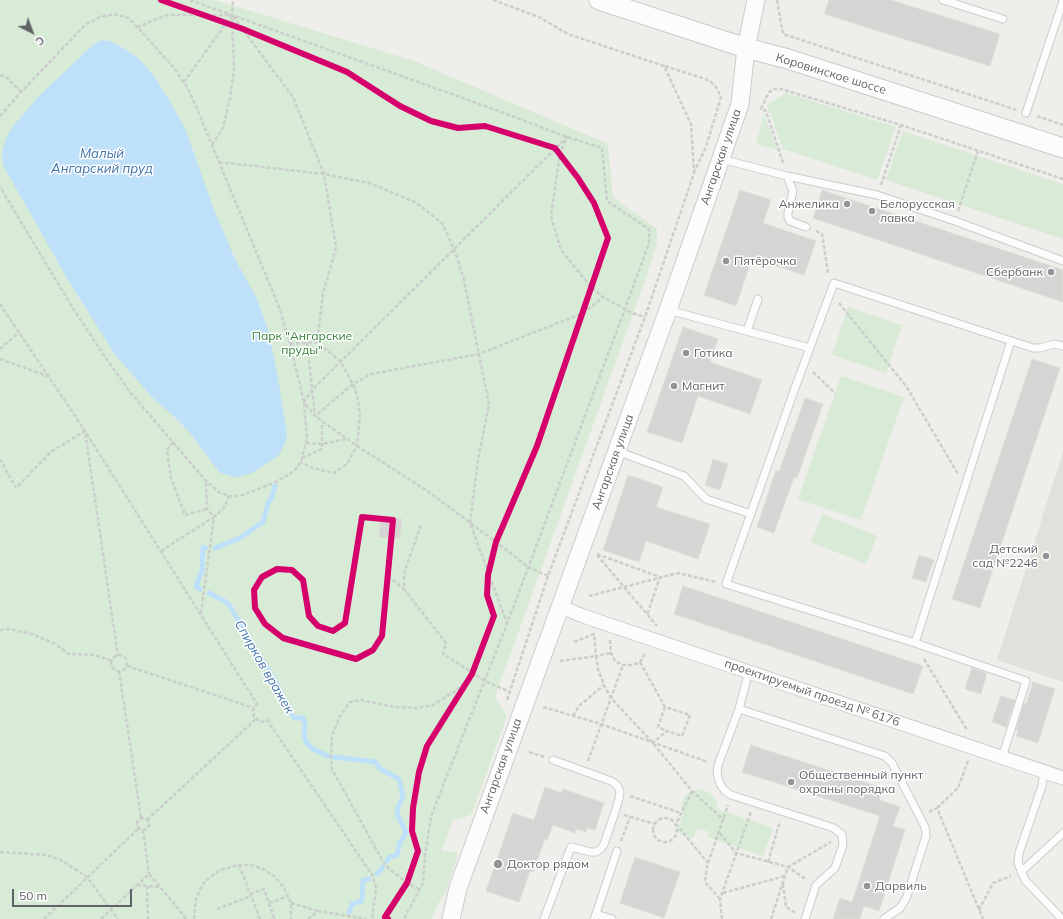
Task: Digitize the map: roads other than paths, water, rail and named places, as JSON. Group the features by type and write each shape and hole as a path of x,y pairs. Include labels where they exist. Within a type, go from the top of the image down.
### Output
{"main road":[{"name":"Коровинское шоссе","path":"598,0 746,48 788,59 1063,148"}],"street":[{"name":"Ангарская улица","path":"451,919 458,888 529,689 561,607 668,310 740,104 746,48 756,0"},
{"name":"проектируемый проезд № 6176","path":"561,607 583,616 1063,778"}],"lane":[{"path":"943,0 1003,19"},
{"path":"1026,113 1063,1"},
{"path":"720,158 787,176 877,195 955,221 1063,261"},
{"path":"787,176 793,191 788,217 790,221 806,226"},
{"path":"1002,758 1026,681 915,643 726,584 834,283 1037,349 1052,344 1063,346"},
{"path":"747,331 758,299"},
{"path":"668,310 810,348"},
{"path":"915,643 1012,341"},
{"path":"617,451 684,476 706,499 750,514"},
{"path":"749,671 739,709 718,765 717,774 720,784 725,791 732,795 834,828 842,835 843,845 836,868 816,885 805,919"},
{"path":"739,709 885,756 892,763 925,827 926,836 906,899 900,908 884,919"},
{"path":"544,919 568,852 571,847 590,852 596,852 601,849 615,812 620,792 617,785 611,781 553,760"},
{"path":"1044,772 1042,786 1019,853 1018,864 1025,880 1062,919"},
{"path":"1021,872 1063,833"},
{"path":"612,919 595,916 617,852"}],"water":[{"name":"Малый Ангарский пруд","path":"102,40 110,41 127,50 139,59 154,76 168,98 185,128 213,207 235,259 257,299 269,332 287,434 285,443 278,456 252,473 238,477 219,472 190,433 152,397 116,356 68,280 4,167 2,157 3,149 6,138 14,125 39,96 94,44"}],"waterway":[{"name":"Спирков вражек","path":"215,548 240,538 263,522 268,503 272,497 275,486"},
{"name":"Спирков вражек","path":"200,589 196,586 202,571 203,547 206,548"},
{"name":"Спирков вражек","path":"209,593 228,603 278,686 294,718 303,718 305,724 304,734 306,742 313,749 328,756"},
{"name":"Спирков вражек","path":"333,757 376,762 379,768 399,779 403,797 398,807 397,814 406,832 400,843 397,855 390,857 387,861"},
{"name":"Спирков вражек","path":"377,874 383,867"},
{"name":"Спирков вражек","path":"349,912 352,904 362,901 363,880 369,879"}],"place":[{"name":"Анжелика","path":"847,204"},
{"name":"Белорусская лавка","path":"872,211"},
{"name":"Пятёрочка","path":"726,261"},
{"name":"Сбербанк","path":"1051,272"},
{"name":"Готика","path":"686,353"},
{"name":"Магнит","path":"674,386"},
{"name":"Детский сад №2246","path":"1046,556"},
{"name":"Общественный пункт охраны порядка","path":"791,782"},
{"name":"Доктор рядом","path":"498,864"},
{"name":"Дарвиль","path":"867,886"}],"park label":[{"name":"Парк \"Ангарские пруды\"","path":"302,343"}]}
